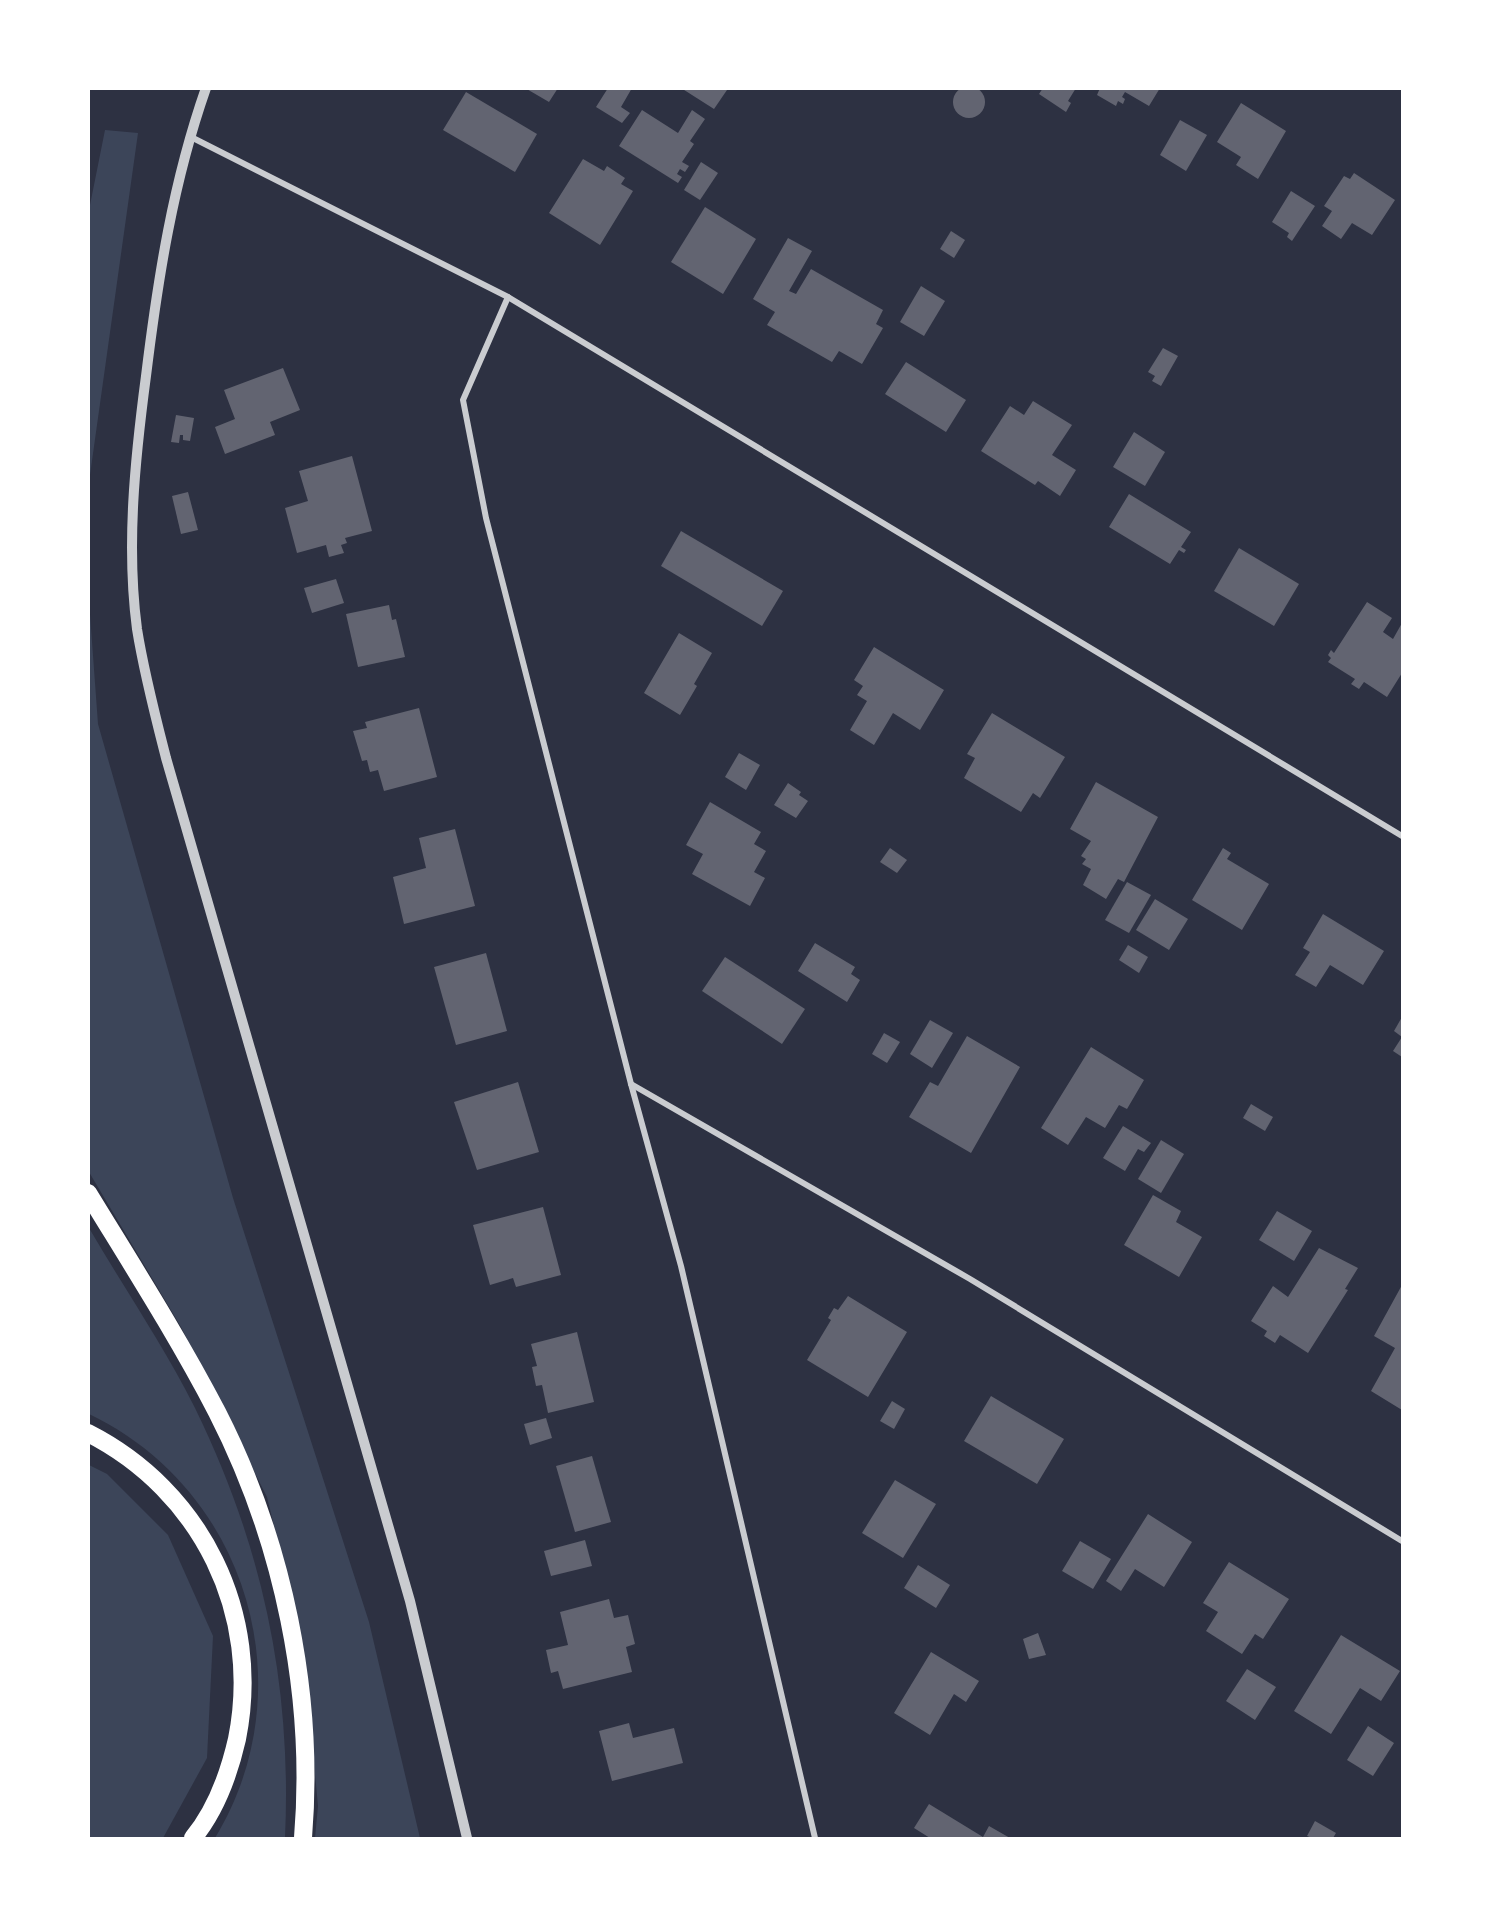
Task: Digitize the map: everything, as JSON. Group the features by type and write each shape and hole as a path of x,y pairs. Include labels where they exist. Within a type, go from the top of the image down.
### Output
{"highway":[{"path":"88,1193 177,1340 218,1414 265,1529 280,1581 300,1693 305,1785 303,1839"},
{"path":"88,1433 142,1470 181,1509 215,1561 228,1587 237,1622 244,1685 241,1716 225,1779 213,1808 193,1839"}],"street":[{"path":"206,88 191,137 159,274 140,419 133,544 137,629 166,758 410,1601 466,1839"},
{"path":"191,137 508,297 1402,836"},
{"path":"508,297 464,400 486,518 631,1084 681,1266 815,1839"},
{"path":"631,1084 970,1279 1402,1541"}],"shaded area":[{"path":"105,130 138,133 89,482 88,215"},
{"path":"88,587 98,724 233,1198 369,1622 420,1838 315,1838 318,1806 303,1645 267,1497 181,1327 89,1172"},
{"path":"89,1228 183,1385 219,1460 239,1512 268,1618 278,1671 286,1781 285,1838 215,1838 242,1780 256,1719 257,1658 246,1598 223,1542 189,1491 144,1448 89,1414"},
{"path":"89,1465 107,1474 168,1535 213,1636 207,1758 163,1838 89,1838"}],"building":[{"path":"969,86 980,91 985,102 980,113 969,118 958,113 953,102 958,91"},
{"path":"525,88 558,88 549,102"},
{"path":"608,88 632,88 621,107 630,113 622,123 596,107"},
{"path":"681,88 724,88 727,90 714,109"},
{"path":"1043,88 1076,88 1068,101 1071,103 1066,112 1039,94"},
{"path":"1100,88 1160,88 1149,106 1125,92 1122,97 1125,99 1123,104 1118,101 1116,106 1097,95"},
{"path":"466,92 537,134 515,172 443,130"},
{"path":"1241,103 1286,131 1258,179 1236,165 1241,157 1217,142"},
{"path":"642,110 678,133 692,110 705,119 690,141 694,144 682,162 689,166 685,172 680,169 677,174 682,177 678,183 619,146"},
{"path":"1180,120 1207,135 1186,171 1160,155"},
{"path":"583,159 604,171 607,166 625,178 621,184 633,191 600,245 549,213"},
{"path":"701,162 718,173 700,200 684,190"},
{"path":"1354,173 1395,200 1372,235 1352,223 1341,239 1322,226 1332,211 1324,206 1344,176 1350,179"},
{"path":"1291,191 1315,206 1292,241 1287,237 1289,233 1272,222"},
{"path":"705,207 756,239 723,294 671,262"},
{"path":"951,231 965,240 954,258 940,249"},
{"path":"788,238 812,251 789,291 796,294 811,269 883,310 876,324 883,328 862,364 839,351 832,362 767,325 775,312 753,299"},
{"path":"921,286 945,301 924,336 900,322"},
{"path":"1163,348 1178,356 1161,386 1152,381 1155,376 1148,372"},
{"path":"906,362 966,400 946,432 885,394"},
{"path":"283,368 300,410 270,422 275,435 225,454 215,427 235,419 224,390"},
{"path":"1033,401 1072,425 1052,455 1076,470 1060,496 1038,481 1035,485 981,451 1010,406 1024,415"},
{"path":"176,415 194,418 190,441 183,440 183,435 180,435 179,443 171,442"},
{"path":"1134,432 1165,452 1145,486 1113,467"},
{"path":"352,456 372,531 345,538 347,543 341,545 344,553 329,557 326,545 297,553 285,508 308,501 299,471"},
{"path":"188,492 198,530 181,534 172,496"},
{"path":"1129,494 1191,532 1181,547 1186,550 1184,553 1179,550 1170,564 1109,527"},
{"path":"681,531 783,591 762,626 661,566"},
{"path":"1239,548 1299,584 1274,626 1214,591"},
{"path":"336,579 344,603 312,613 304,588"},
{"path":"1367,602 1392,618 1383,632 1393,639 1402,623 1402,673 1387,697 1364,682 1359,689 1351,684 1355,679 1328,662 1331,658 1328,655 1331,650 1334,653"},
{"path":"389,605 392,620 396,619 405,657 358,667 346,614"},
{"path":"679,633 712,653 694,684 697,686 680,715 644,693"},
{"path":"874,647 944,690 920,730 893,713 874,745 850,730 867,701 857,695 863,686 854,680"},
{"path":"419,708 437,777 384,791 378,770 370,772 367,760 362,761 353,731 367,728 365,722"},
{"path":"992,713 1065,757 1040,798 1033,793 1021,812 964,778 975,758 967,754"},
{"path":"739,753 760,765 746,790 725,777"},
{"path":"1096,782 1158,817 1124,882 1118,879 1106,899 1083,885 1091,869 1082,864 1086,859 1081,856 1091,841 1070,829"},
{"path":"788,783 801,792 799,795 808,801 796,818 774,805"},
{"path":"710,802 761,832 754,844 766,851 754,872 765,878 750,906 692,874 703,854 686,845"},
{"path":"455,829 475,906 404,924 393,877 426,868 419,838"},
{"path":"890,848 907,860 897,873 880,862"},
{"path":"1223,848 1231,853 1227,859 1269,884 1242,930 1192,900"},
{"path":"1127,882 1151,895 1129,933 1105,920"},
{"path":"1155,899 1188,919 1169,950 1136,930"},
{"path":"1323,914 1384,951 1363,985 1330,965 1316,987 1295,975 1310,952 1303,948"},
{"path":"815,943 855,967 851,974 860,980 847,1002 798,971"},
{"path":"1128,945 1148,957 1139,973 1119,960"},
{"path":"486,953 507,1031 456,1045 434,967"},
{"path":"725,957 805,1009 782,1044 702,991"},
{"path":"1402,1017 1402,1037 1394,1031"},
{"path":"930,1020 953,1033 932,1068 910,1054"},
{"path":"884,1033 900,1042 887,1063 872,1054"},
{"path":"967,1036 1020,1067 971,1153 909,1117 930,1082 938,1086"},
{"path":"1402,1037 1402,1057 1393,1051"},
{"path":"1091,1047 1144,1080 1127,1109 1119,1105 1105,1128 1086,1117 1068,1145 1041,1128"},
{"path":"518,1082 539,1152 477,1170 454,1102"},
{"path":"1251,1104 1273,1117 1265,1131 1243,1118"},
{"path":"1123,1126 1151,1143 1144,1152 1138,1149 1125,1171 1103,1158"},
{"path":"1161,1140 1184,1154 1161,1193 1138,1179"},
{"path":"1153,1195 1181,1211 1176,1222 1202,1237 1179,1277 1124,1245"},
{"path":"543,1207 561,1275 516,1287 513,1278 490,1285 473,1225"},
{"path":"1277,1211 1312,1231 1294,1261 1259,1240"},
{"path":"1319,1248 1358,1268 1345,1289 1348,1290 1308,1353 1280,1335 1275,1343 1264,1336 1267,1331 1251,1321 1273,1286 1288,1297"},
{"path":"1402,1285 1402,1410 1371,1391 1395,1348 1374,1336"},
{"path":"848,1296 907,1332 868,1397 807,1360 831,1320 828,1318 834,1308 838,1310"},
{"path":"577,1332 594,1402 548,1413 542,1385 536,1386 532,1367 537,1366 531,1344"},
{"path":"991,1396 1064,1439 1037,1484 964,1441"},
{"path":"892,1401 905,1409 894,1429 880,1421"},
{"path":"546,1418 552,1438 530,1445 524,1424"},
{"path":"592,1456 611,1522 575,1532 556,1466"},
{"path":"895,1480 936,1504 903,1558 862,1533"},
{"path":"1148,1514 1192,1542 1164,1587 1135,1569 1121,1591 1106,1581"},
{"path":"585,1540 592,1566 551,1576 544,1551"},
{"path":"1080,1541 1111,1559 1093,1589 1062,1571"},
{"path":"1229,1562 1289,1599 1263,1639 1255,1634 1242,1654 1206,1631 1218,1612 1203,1603"},
{"path":"918,1565 950,1585 936,1608 904,1588"},
{"path":"609,1599 614,1618 628,1615 635,1644 626,1647 632,1672 563,1689 558,1671 551,1673 546,1650 568,1645 560,1612"},
{"path":"1038,1633 1046,1655 1029,1659 1023,1639"},
{"path":"1341,1635 1400,1671 1381,1701 1360,1688 1331,1734 1294,1711"},
{"path":"931,1652 979,1681 966,1702 954,1694 930,1735 894,1713"},
{"path":"1247,1669 1276,1687 1255,1720 1226,1701"},
{"path":"629,1723 633,1738 674,1728 683,1763 612,1781 599,1731"},
{"path":"1368,1726 1394,1743 1373,1776 1347,1760"},
{"path":"929,1804 983,1837 989,1826 1010,1838 930,1838 914,1828"},
{"path":"1315,1821 1336,1833 1333,1838 1307,1836"}]}
